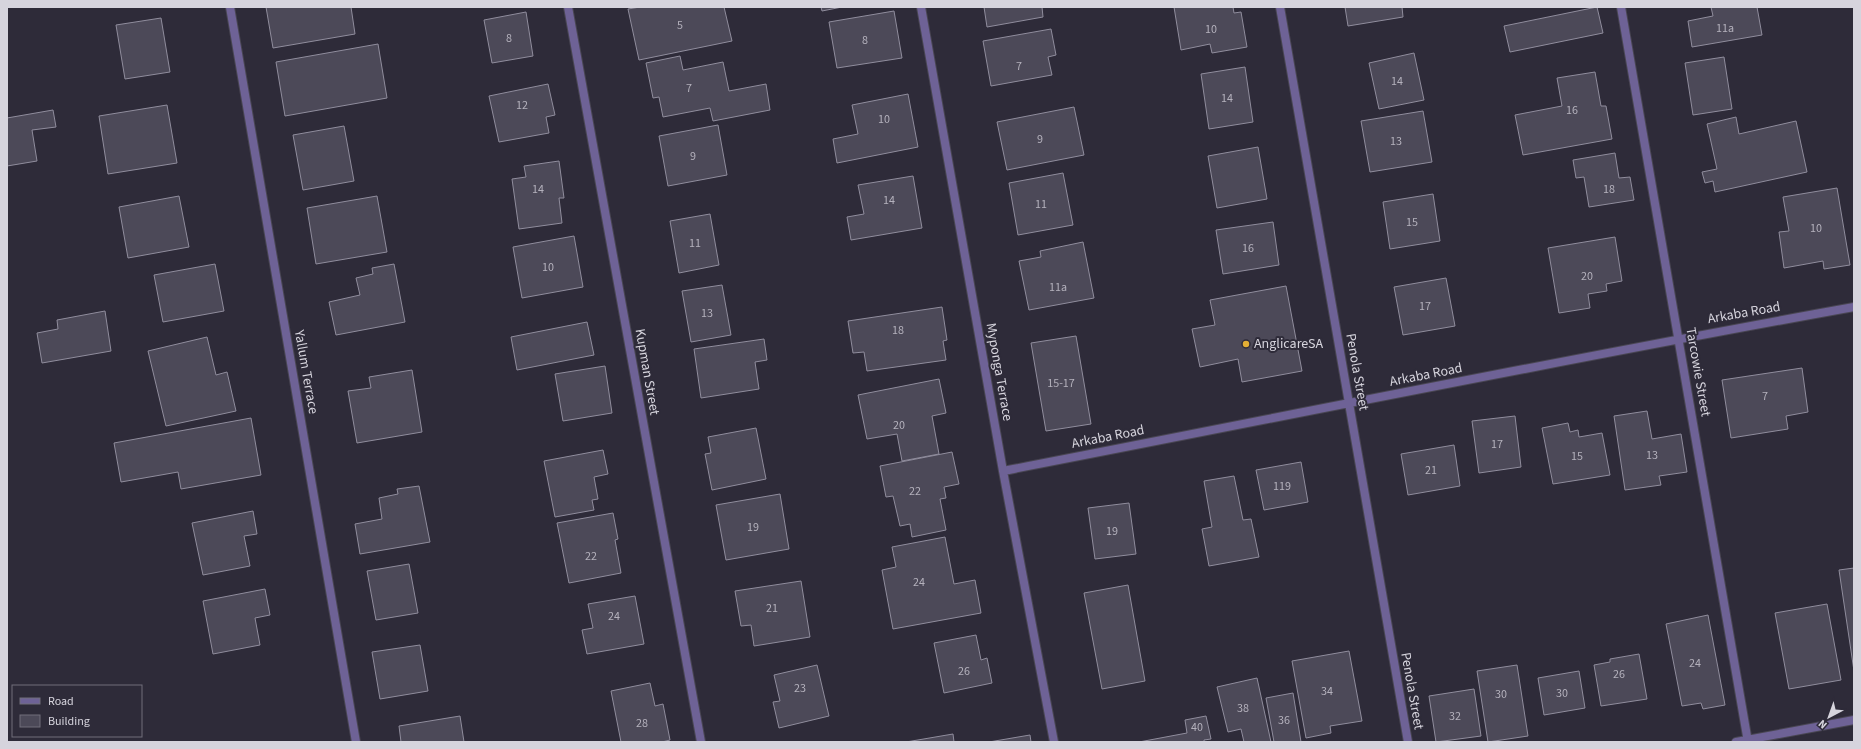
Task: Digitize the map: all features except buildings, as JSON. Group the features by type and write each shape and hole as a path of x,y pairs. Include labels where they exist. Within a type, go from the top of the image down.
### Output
{"street":[{"name":"Yallum Terrace","path":"230,7 356,742"},
{"name":"Kupman Street","path":"568,7 701,742"},
{"name":"Myponga Terrace","path":"921,7 1003,471 1054,742"},
{"name":"Penola Street","path":"1280,7 1408,742"},
{"name":"Tarcowie Street","path":"1621,7 1748,741"},
{"name":"Arkaba Road","path":"1003,471 1679,338 1854,307"},
{"path":"1736,742 1748,741 1854,720"}],"place":[{"name":"AnglicareSA","path":"1246,344"}]}
